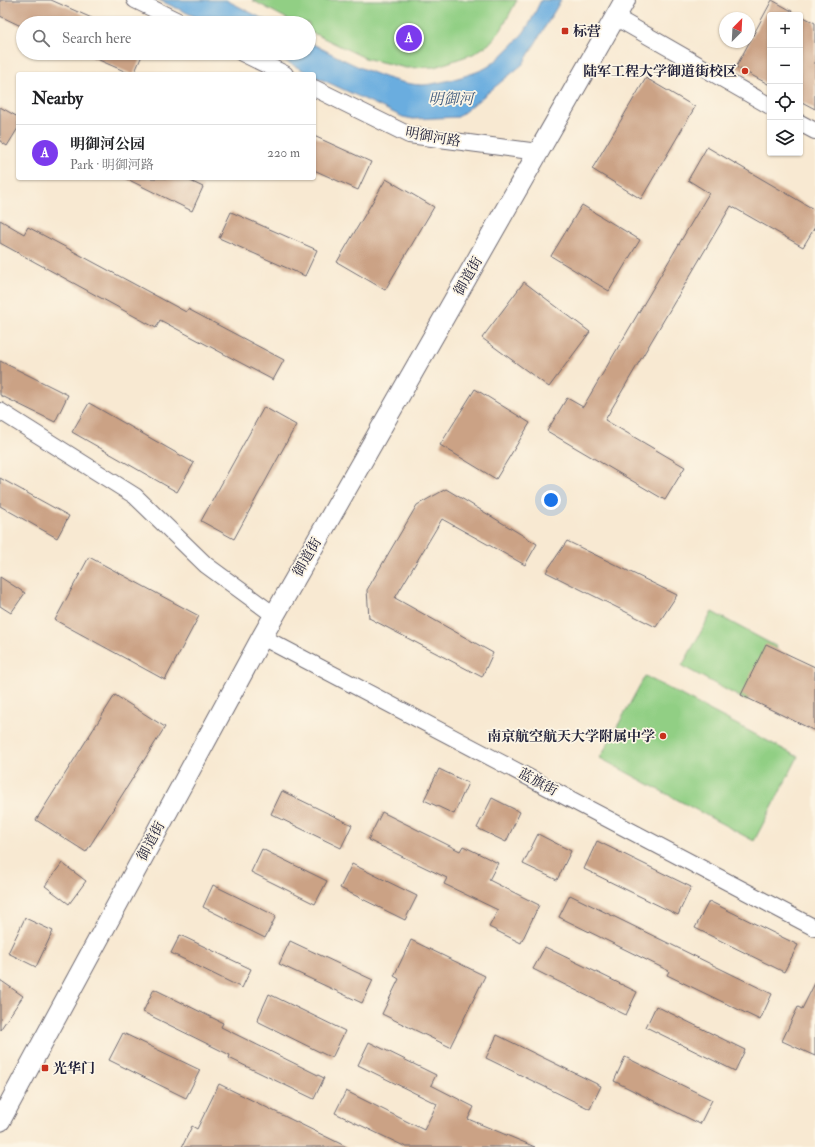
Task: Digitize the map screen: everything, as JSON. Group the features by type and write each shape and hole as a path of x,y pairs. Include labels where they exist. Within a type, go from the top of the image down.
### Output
{"main road":[{"name":"御道街","path":"0,1121 274,615 625,0"}],"street":[{"path":"135,0 168,16"},
{"path":"615,17 767,104"},
{"path":"256,60 281,72"},
{"name":"明御河路","path":"316,89 409,135 538,152"},
{"path":"803,125 815,131"},
{"path":"0,411 135,496 206,565 274,615"},
{"name":"蓝旗街","path":"262,637 815,928"}],"green space":[{"path":"252,0 517,0 501,30 489,44 473,54 435,67 406,68 365,58 316,34 316,16 282,16"},
{"path":"712,612 777,647 747,701 682,666"},
{"path":"645,676 798,757 754,841 600,758"}],"water":[{"path":"159,0 226,0 257,16 194,16"},
{"name":"明御河","path":"541,0 561,0 523,64 458,117 413,119 403,117 316,77 316,72 306,72 283,60 316,60 316,46 364,69 394,80 408,84 422,85 437,83 484,69 493,63 518,40 531,21"}],"building":[{"path":"0,0 51,0 87,16 16,16 16,24 0,16"},
{"path":"772,0 794,12 767,12 767,83 736,67 746,48 755,48 755,32"},
{"path":"803,17 815,23 815,109 803,103"},
{"path":"99,60 140,60 135,72 126,72"},
{"path":"646,78 695,107 641,199 592,169"},
{"path":"0,107 16,116 16,131 7,146 0,141"},
{"path":"316,137 371,162 358,190 316,171"},
{"path":"707,147 815,210 815,227 803,247 731,206 605,420 685,467 665,500 547,431 567,398 583,407 709,193 688,180"},
{"path":"386,179 434,207 385,290 337,262"},
{"path":"129,180 188,180 203,187 192,211"},
{"path":"582,205 640,240 609,291 551,256"},
{"path":"231,212 317,250 305,276 219,238"},
{"path":"0,220 24,234 28,227 186,312 188,309 284,360 273,380 160,320 156,328 0,243"},
{"path":"524,282 590,332 549,387 482,338"},
{"path":"0,361 68,395 55,422 0,395"},
{"path":"475,389 530,423 496,479 440,445"},
{"path":"89,403 194,463 177,492 72,432"},
{"path":"264,407 296,425 234,539 201,521"},
{"path":"0,478 69,516 57,538 0,506"},
{"path":"446,489 537,544 525,565 442,519 395,598 493,653 482,677 369,618 367,590 417,505"},
{"path":"567,541 677,595 656,627 546,572"},
{"path":"89,557 199,616 165,680 55,620"},
{"path":"0,577 25,593 11,613 0,606"},
{"path":"766,644 815,667 815,731 741,695"},
{"path":"115,695 165,727 86,852 36,820"},
{"path":"439,769 468,783 454,814 424,800"},
{"path":"282,791 352,825 341,848 271,814"},
{"path":"492,798 520,812 506,842 477,828"},
{"path":"382,812 460,851 463,846 498,863 489,880 539,905 521,943 489,927 498,910 444,884 447,878 368,840"},
{"path":"538,834 571,851 557,880 523,864"},
{"path":"597,841 691,887 678,915 584,869"},
{"path":"262,849 327,881 315,904 251,872"},
{"path":"62,863 86,881 69,904 45,886"},
{"path":"352,864 417,896 405,920 340,888"},
{"path":"213,885 276,916 265,938 203,907"},
{"path":"570,895 772,994 760,1020 667,975 669,971 559,917"},
{"path":"709,901 798,945 784,972 695,928"},
{"path":"25,918 53,931 36,967 8,953"},
{"path":"180,935 251,969 242,988 171,953"},
{"path":"411,940 485,976 450,1047 382,1014 399,979 394,976"},
{"path":"290,941 373,980 362,1003 279,964"},
{"path":"545,947 637,992 626,1015 533,969"},
{"path":"0,980 23,996 0,1030"},
{"path":"815,983 815,1056 782,1041 798,1007 802,1009"},
{"path":"154,989 223,1023 221,1027 324,1078 314,1099 229,1058 230,1055 143,1012"},
{"path":"269,994 345,1031 332,1058 257,1021"},
{"path":"656,1006 745,1050 735,1071 646,1027"},
{"path":"123,1033 200,1070 186,1098 109,1060"},
{"path":"497,1035 601,1086 590,1109 486,1058"},
{"path":"369,1042 436,1075 431,1085 474,1107 468,1119 535,1147 406,1147 335,1113 346,1091 424,1130 437,1104 358,1065"},
{"path":"625,1057 712,1100 700,1124 614,1081"},
{"path":"219,1084 347,1147 182,1147 192,1126 197,1129"}],"place":[{"name":"标营","path":"565,31"},
{"name":"明御河公园","path":"409,38"},
{"name":"陆军工程大学御道街校区","path":"745,71"},
{"name":"南京航空航天大学附属中学","path":"663,736"},
{"name":"光华门","path":"45,1068"}]}
